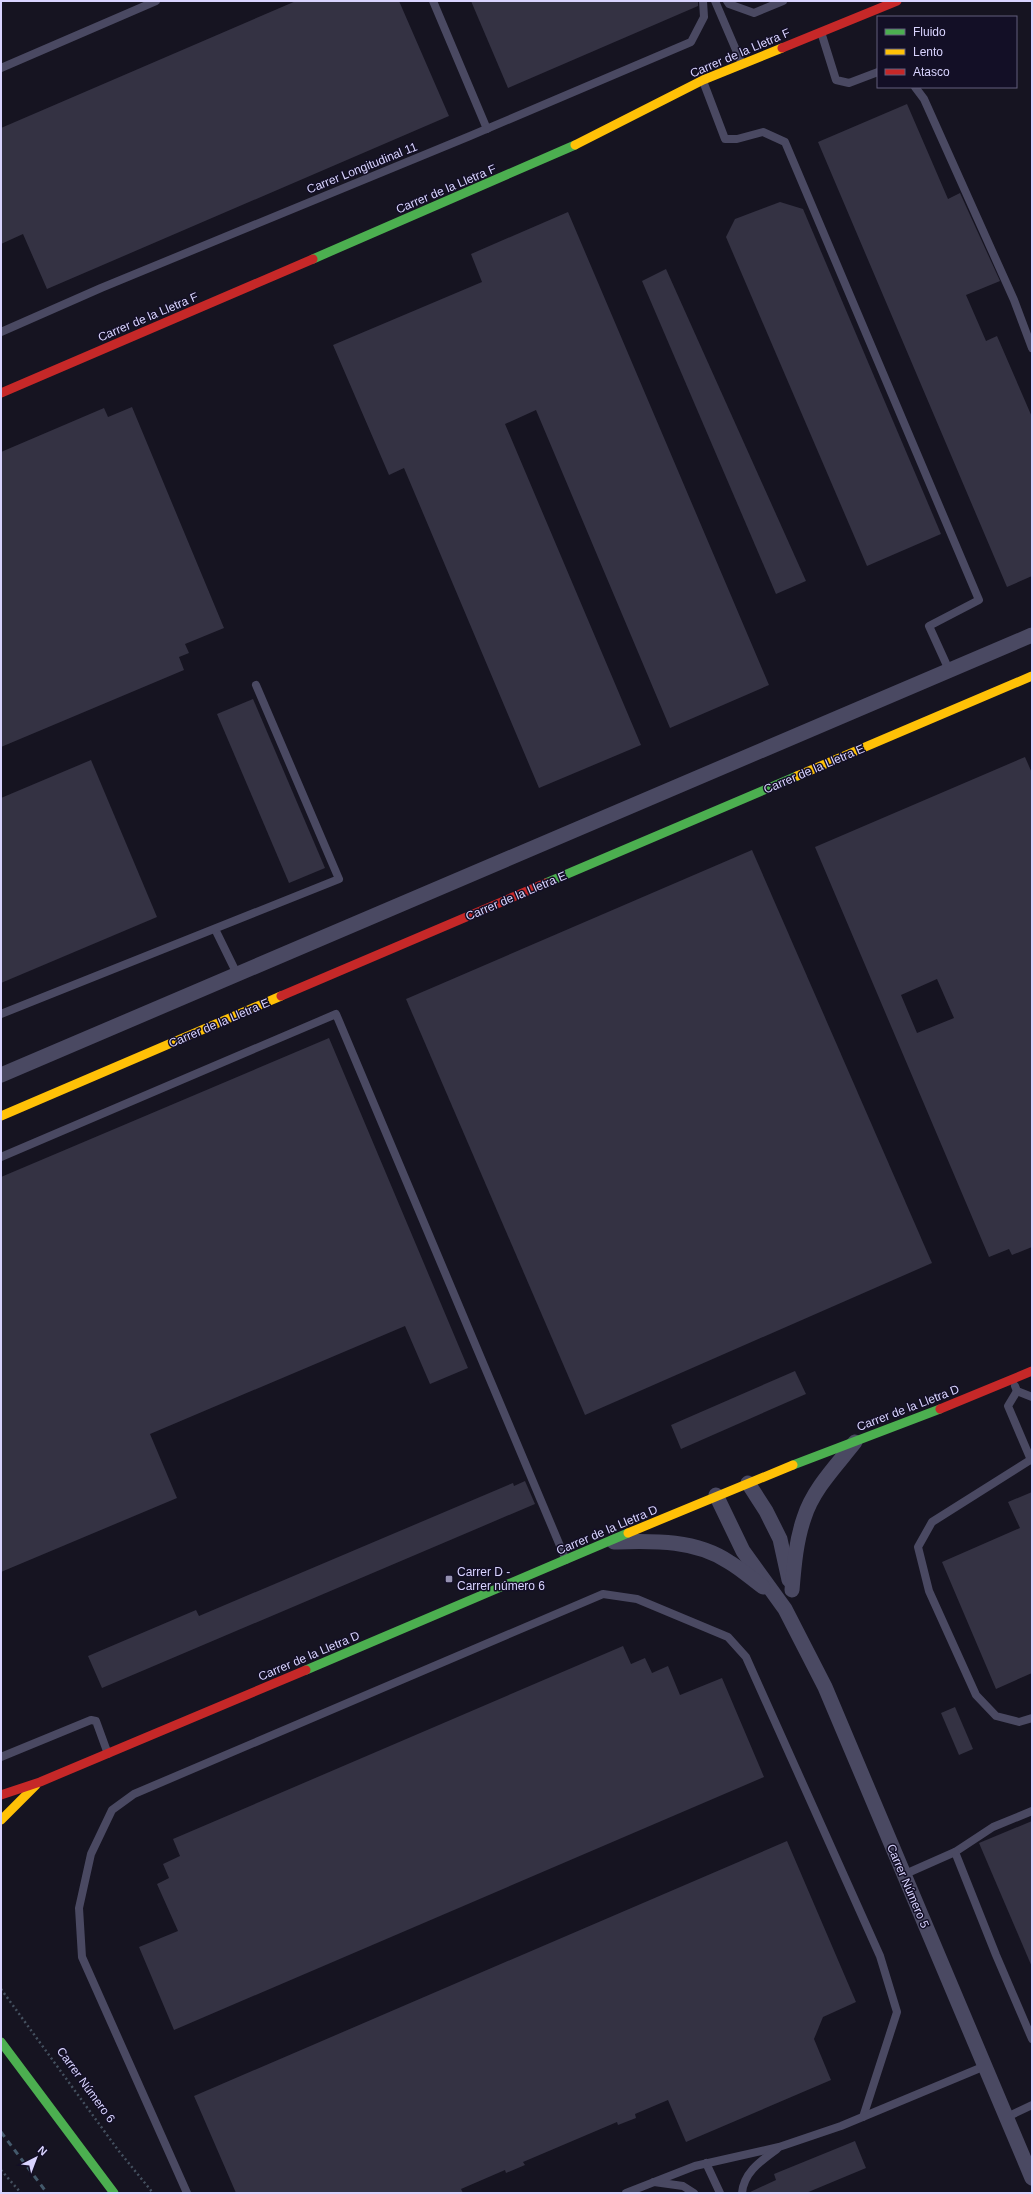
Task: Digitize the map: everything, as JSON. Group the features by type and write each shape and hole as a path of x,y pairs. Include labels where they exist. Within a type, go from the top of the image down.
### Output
{"street":[{"name":"Carrer de la Lletra F","path":"1,393 558,154 703,80 897,1"},
{"path":"1,1075 1032,635"},
{"name":"Carrer de la Lletra E","path":"1,1116 1032,676"},
{"name":"Carrer de la Lletra D","path":"40,1782 566,1560 716,1495 855,1442 1032,1371"},
{"path":"794,1624 792,1590 797,1544 804,1516 818,1490 855,1442"},
{"path":"748,1483 766,1511 780,1539 792,1590"},
{"name":"Carrer Número 5","path":"716,1495 743,1551 778,1597 794,1624 825,1687 903,1875 1031,2174"},
{"name":"Carrer Número 5","path":"608,1542 663,1541 699,1548 728,1561 778,1597"},
{"path":"1,1788 40,1782"},
{"path":"1,1795 40,1782"},
{"path":"1,1802 40,1782"},
{"path":"1,1820 40,1782"},
{"path":"1,2042 114,2193"}],"lane":[{"path":"1,68 156,1"},
{"path":"433,1 487,129"},
{"name":"Carrer Longitudinal 11","path":"1,332 101,288 487,129 691,42 704,17 703,1"},
{"path":"715,1 742,64"},
{"path":"727,1 729,4 754,14 783,1"},
{"path":"821,32 836,80 849,83 877,72"},
{"path":"703,80 725,139 737,139 763,132 785,142 976,592 979,600 929,626 949,670"},
{"path":"916,88 924,99 1014,300 1032,348"},
{"path":"1,1014 339,879 256,685"},
{"path":"215,929 237,974"},
{"path":"1,1157 336,1014 566,1560"},
{"path":"1012,1379 1017,1391 1032,1397"},
{"path":"1017,1391 1008,1406 1031,1460 932,1522 918,1547 929,1591 976,1696 996,1716 1019,1722 1032,1718"},
{"path":"188,2193 82,1958 79,1908 91,1854 112,1810 134,1794 603,1594 637,1599 728,1637 746,1657 880,1956 897,2012 863,2116"},
{"path":"1,1757 91,1720 96,1721 108,1754"},
{"path":"903,1875 955,1852 993,1827 1032,1811"},
{"path":"955,1852 996,1955 1032,2039"},
{"path":"626,2193 695,2166 779,2147 863,2116 985,2066"},
{"path":"1007,2117 1032,2105"},
{"path":"742,2193 743,2181 755,2166 779,2147"},
{"path":"706,2163 720,2193"},
{"path":"653,2182 683,2186 694,2193"}],"path":[{"name":"Carrer Número 6","path":"1,1990 118,2150 153,2193"},
{"path":"1,2170 21,2193"}],"building":[{"path":"296,1 399,1 449,116 47,289 23,234 1,244 1,128"},
{"path":"471,1 698,1 698,6 508,88"},
{"path":"907,104 948,199 960,193 1000,281 966,295 986,341 997,336 1032,417 1032,576 1007,587 818,142"},
{"path":"780,202 803,209 941,534 867,566 726,237 735,219"},
{"path":"568,212 769,685 670,728 536,410 505,424 641,745 539,788 404,468 389,475 333,345 482,282 471,254"},
{"path":"666,269 806,581 776,594 642,281"},
{"path":"132,407 224,628 185,644 189,653 179,657 184,670 1,747 1,452 104,408 108,417"},
{"path":"253,699 325,868 289,883 217,714"},
{"path":"1025,757 1032,773 1032,1247 1012,1255 1009,1249 989,1257 815,847","holes":["937,979 954,1018 917,1033 901,995"]},
{"path":"91,760 157,917 1,983 1,798"},
{"path":"752,850 932,1263 585,1415 406,999"},
{"path":"329,1038 468,1368 430,1384 405,1326 150,1434 177,1498 1,1572 1,1177"},
{"path":"795,1371 806,1394 681,1449 671,1425"},
{"path":"525,1481 535,1504 102,1688 88,1656 196,1610 199,1616 513,1483 514,1486"},
{"path":"1032,1492 1032,1673 996,1689 942,1562 1020,1528 1008,1502"},
{"path":"623,1646 631,1664 645,1658 652,1673 668,1666 680,1695 722,1678 764,1777 174,2030 139,1947 178,1931 157,1884 169,1878 163,1864 180,1856 173,1839"},
{"path":"955,1707 973,1749 959,1755 941,1713"},
{"path":"1032,1821 1032,1967 979,1843"},
{"path":"787,1841 856,2002 823,2017 814,2039 831,2080 686,2142 668,2100 635,2114 636,2118 618,2125 617,2122 523,2162 525,2165 506,2173 505,2170 461,2189 463,2193 236,2193 194,2096"},
{"path":"855,2141 866,2168 806,2193 748,2193 776,2180 774,2174"}],"railway":[{"path":"1,2132 47,2193"}],"traffic: fast":[{"path":"313,259 575,145"},
{"path":"546,883 797,776"},
{"path":"793,1465 940,1409"},
{"path":"306,1670 628,1533"},
{"path":"1,2042 114,2193"}],"traffic: slow":[{"path":"575,145 703,80 782,48"},
{"path":"797,776 1032,676"},
{"path":"1,1116 281,996"},
{"path":"628,1533 793,1465"},
{"path":"1,1820 36,1785"}],"traffic: jam":[{"path":"782,48 897,1"},
{"path":"1,393 313,259"},
{"path":"281,996 546,883"},
{"path":"940,1409 1032,1371"},
{"path":"1,1795 40,1782 306,1670"}],"place":[{"name":"Carrer D - Carrer número 6","path":"449,1579"}]}
